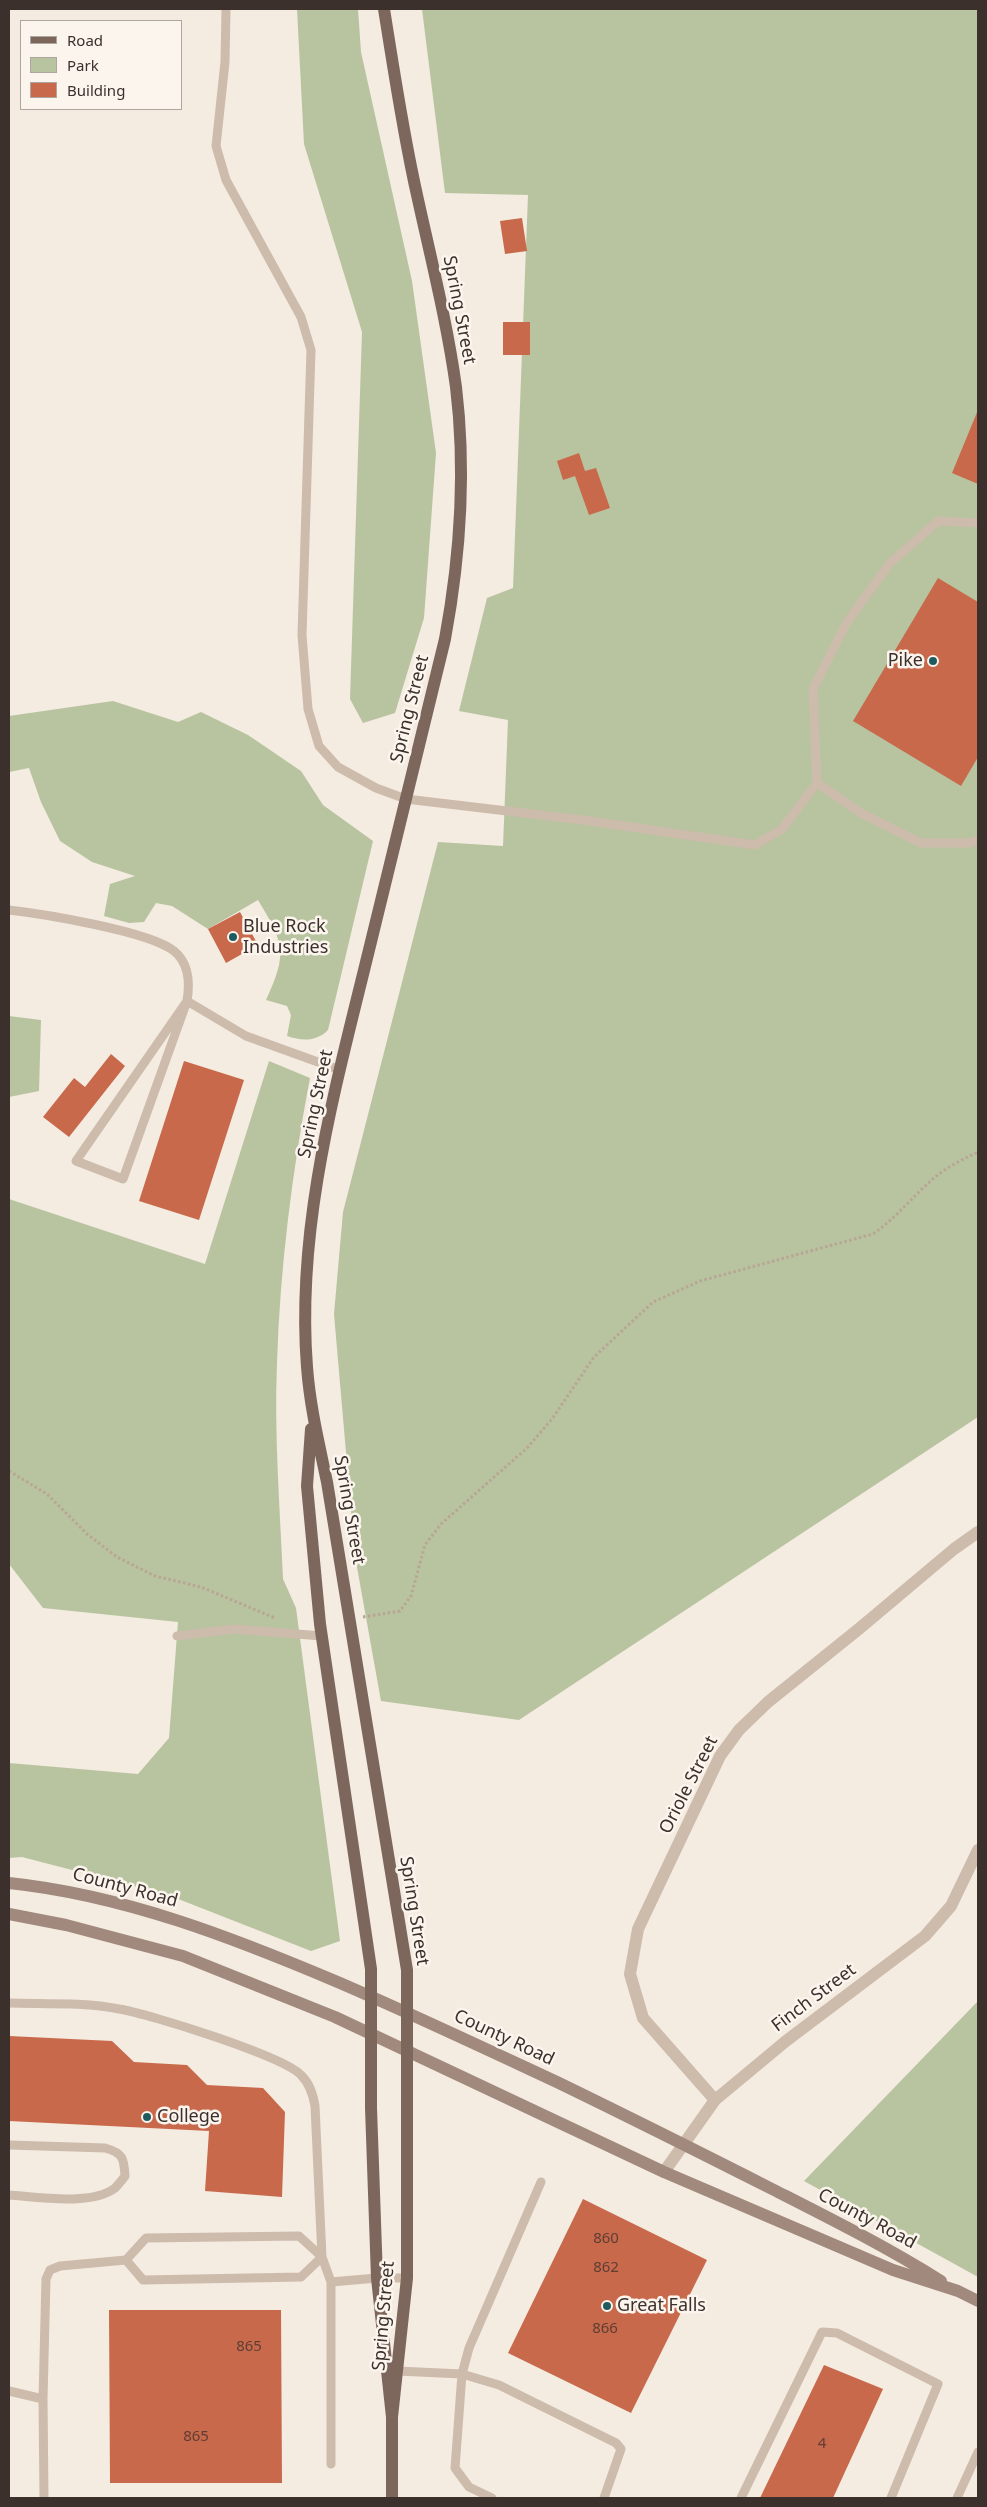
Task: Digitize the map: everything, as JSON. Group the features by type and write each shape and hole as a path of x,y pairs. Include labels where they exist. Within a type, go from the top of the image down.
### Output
{"main road":[{"name":"Spring Street","path":"384,9 401,117 449,348 459,430 458,531 453,594 445,639 340,1070 322,1155 311,1221 307,1287 307,1366 312,1414 327,1482 406,1970 407,2278 392,2418"},
{"name":"Spring Street","path":"312,1414 307,1486 322,1636 371,1969 371,2108 377,2278 392,2418 392,2498"},
{"name":"County Road","path":"9,1883 58,1888 174,1918 285,1960 407,2012 684,2144 901,2256 978,2301"},
{"name":"County Road","path":"9,1914 66,1925 184,1956 372,2033 664,2172 894,2270 958,2291"}],"street":[{"name":"Oriole Street","path":"715,2100 643,2018 630,1974 638,1929 720,1756 739,1730 768,1702 954,1549 978,1532"},
{"name":"Finch Street","path":"664,2172 715,2100 801,2029 925,1936 951,1906 978,1850"}],"lane":[{"path":"226,9 225,62 216,146 226,180 301,317 311,350 302,636 308,708 319,746 338,767 376,788 406,799 583,820 755,845 782,829 817,783 813,688 847,622 890,563 938,521 978,524"},
{"path":"817,783 861,813 921,843 970,843 978,840"},
{"path":"9,910 40,914 126,933 162,945 174,951 188,973 187,1001 123,1179 76,1161 187,1001"},
{"path":"187,1001 246,1036 340,1070"},
{"path":"178,1636 234,1629 322,1636"},
{"path":"9,2003 118,2008 148,2016 272,2058 300,2074 311,2089 315,2106 322,2257 331,2282 331,2464"},
{"path":"9,2145 105,2148 117,2152 124,2160 125,2176 114,2188 94,2196 78,2199 9,2195"},
{"path":"492,2498 469,2487 455,2468 462,2374 469,2348 541,2182"},
{"path":"44,2498 43,2399 46,2279 50,2270 60,2266 126,2260 146,2238 300,2236 322,2257"},
{"path":"126,2260 143,2280 163,2280 301,2277 322,2257"},
{"path":"331,2282 377,2278 407,2278"},
{"path":"741,2498 822,2332 837,2333 938,2384 891,2498"},
{"path":"398,2371 462,2374 499,2385 616,2443 621,2449 604,2498"},
{"path":"9,2391 43,2399"},
{"path":"957,2498 978,2452"}],"path":[{"path":"350,1619 400,1611 411,1596 425,1545 441,1524 526,1448 552,1419 594,1357 653,1302 700,1281 873,1234 889,1223 935,1177 978,1152"},
{"path":"9,1471 47,1494 87,1534 117,1556 155,1576 201,1588 276,1618"}],"green space":[{"path":"297,9 358,9 361,52 412,281 436,453 424,618 395,713 363,723 350,699 362,332 304,144"},
{"path":"422,9 978,9 978,1417 519,1720 381,1701 355,1556 334,1314 343,1212 438,842 503,846 508,720 459,711 487,598 513,588 528,195 445,193"},
{"path":"113,701 178,722 201,712 248,735 301,771 323,805 373,841 328,1030 319,1037 298,1039 287,1036 291,1015 287,1006 266,1000 278,971 280,948 273,927 258,900 208,929 172,906 156,903 144,922 129,923 104,916 110,884 135,876 92,862 60,841 41,802 29,768 9,772 9,716"},
{"path":"9,1016 41,1020 39,1091 9,1097"},
{"path":"269,1061 310,1078 292,1184 284,1256 276,1417 283,1579 296,1608 340,1941 311,1951 168,1895 22,1857 9,1858 9,1763 138,1774 169,1738 178,1622 43,1608 9,1564 9,1199 205,1264"},
{"path":"978,2001 978,2277 804,2181"}],"building":[{"path":"522,218 527,251 505,254 500,221"},
{"path":"503,322 530,322 530,355 503,355"},
{"path":"978,410 978,484 952,473"},
{"path":"579,453 585,471 596,468 610,508 589,515 575,476 563,480 557,461"},
{"name":"Pike","path":"938,578 978,602 978,757 961,786 853,721"},
{"name":"Blue Rock Industries","path":"240,912 258,945 226,963 208,929"},
{"path":"111,1054 125,1066 69,1137 43,1117 74,1078 85,1087"},
{"path":"184,1061 244,1080 199,1220 139,1201"},
{"name":"College","path":"9,2036 112,2041 134,2062 187,2065 207,2085 263,2088 285,2112 282,2197 205,2191 209,2131 9,2121"},
{"name":"Great Falls","path":"583,2199 707,2260 631,2413 508,2353"},
{"path":"109,2310 281,2310 282,2483 110,2483"},
{"path":"824,2365 883,2389 833,2498 760,2498"}],"place":[{"name":"Pike","path":"933,661"},
{"name":"Blue Rock Industries","path":"233,937"},
{"name":"College","path":"147,2117"},
{"name":"Great Falls","path":"607,2306"}]}
